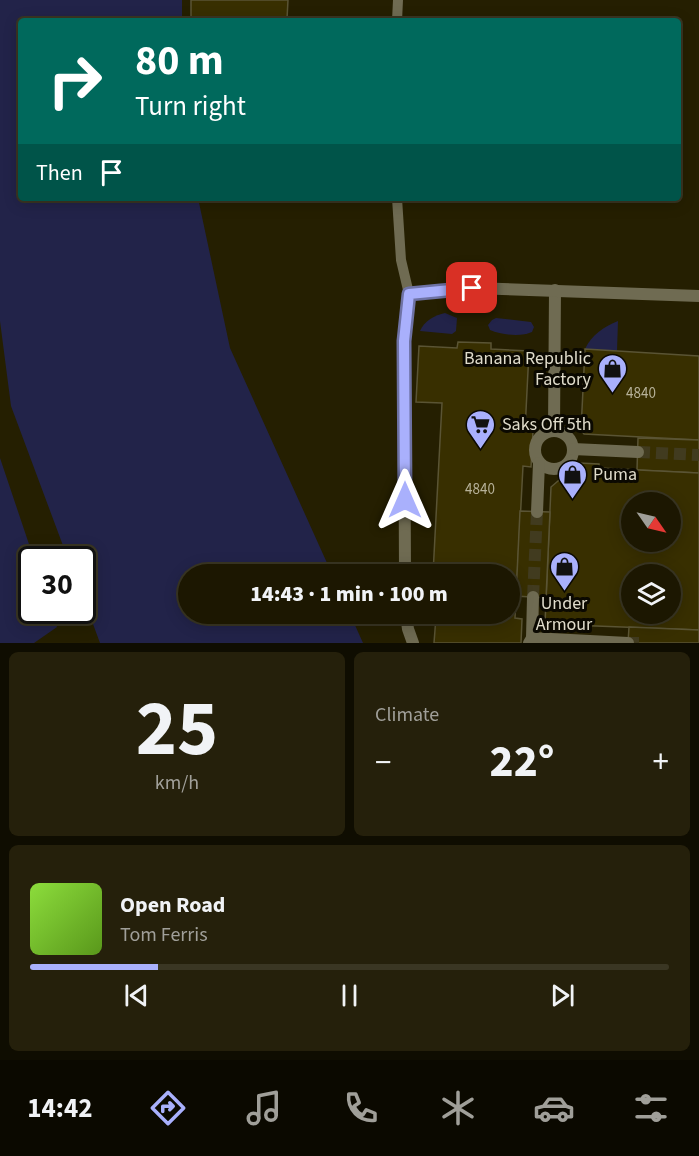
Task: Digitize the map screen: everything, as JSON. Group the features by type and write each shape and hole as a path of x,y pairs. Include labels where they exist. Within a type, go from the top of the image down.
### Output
{"street":[{"path":"405,564 404,341 409,294 472,288 699,296"},
{"path":"554,430 555,290"},
{"path":"537,512 539,463 534,451 537,439 547,431 554,430 567,435 573,449 570,460 561,468 549,469 539,463"},
{"path":"573,449 638,452"},
{"path":"533,597 530,640 628,643"},
{"path":"407,624 413,643"}],"lane":[{"path":"397,18 398,0"},
{"path":"397,201 401,260 409,294"}],"shaded area":[{"path":"0,0 182,0 182,18 18,18 18,201 199,201 230,348 327,564 178,564 178,624 354,624 363,643 100,643 93,624 96,624 96,546 63,546 11,406 0,321"},
{"path":"445,313 457,318 456,331 452,334 420,331 430,319"},
{"path":"496,318 531,322 534,327 532,332 522,334 500,333 490,330 488,325"},
{"path":"618,321 617,351 585,349 599,332"},
{"path":"0,458 30,546 18,546 18,624 56,624 57,627 34,643 0,643"}],"building":[{"path":"191,0 288,0 287,18 191,18"},
{"path":"458,342 491,343 491,349 529,351 525,431 533,431 531,467 523,466 518,564 434,564 442,403 416,402 419,346 457,348"},
{"path":"585,349 699,356 699,440 584,434 581,430"},
{"path":"638,438 699,440 699,473 637,470"},
{"path":"579,463 599,464 599,468 699,473 699,630 545,624 551,487"},
{"path":"520,511 550,512 546,598 520,596 520,564 518,564"},
{"path":"520,619 522,619 521,643 434,643 435,624 520,624"},
{"path":"629,627 699,630 699,643 628,643"}],"tunnel":[{"path":"638,452 699,455"},
{"path":"533,597 537,512"},
{"path":"628,643 639,643"}],"place":[{"name":"Banana Republic Factory","path":"612,394"},
{"name":"Saks Off 5th","path":"481,450"},
{"name":"Puma","path":"572,500"},
{"name":"Under Armour","path":"564,592"}],"route":[{"path":"405,500 404,341 409,294 472,288"}]}
